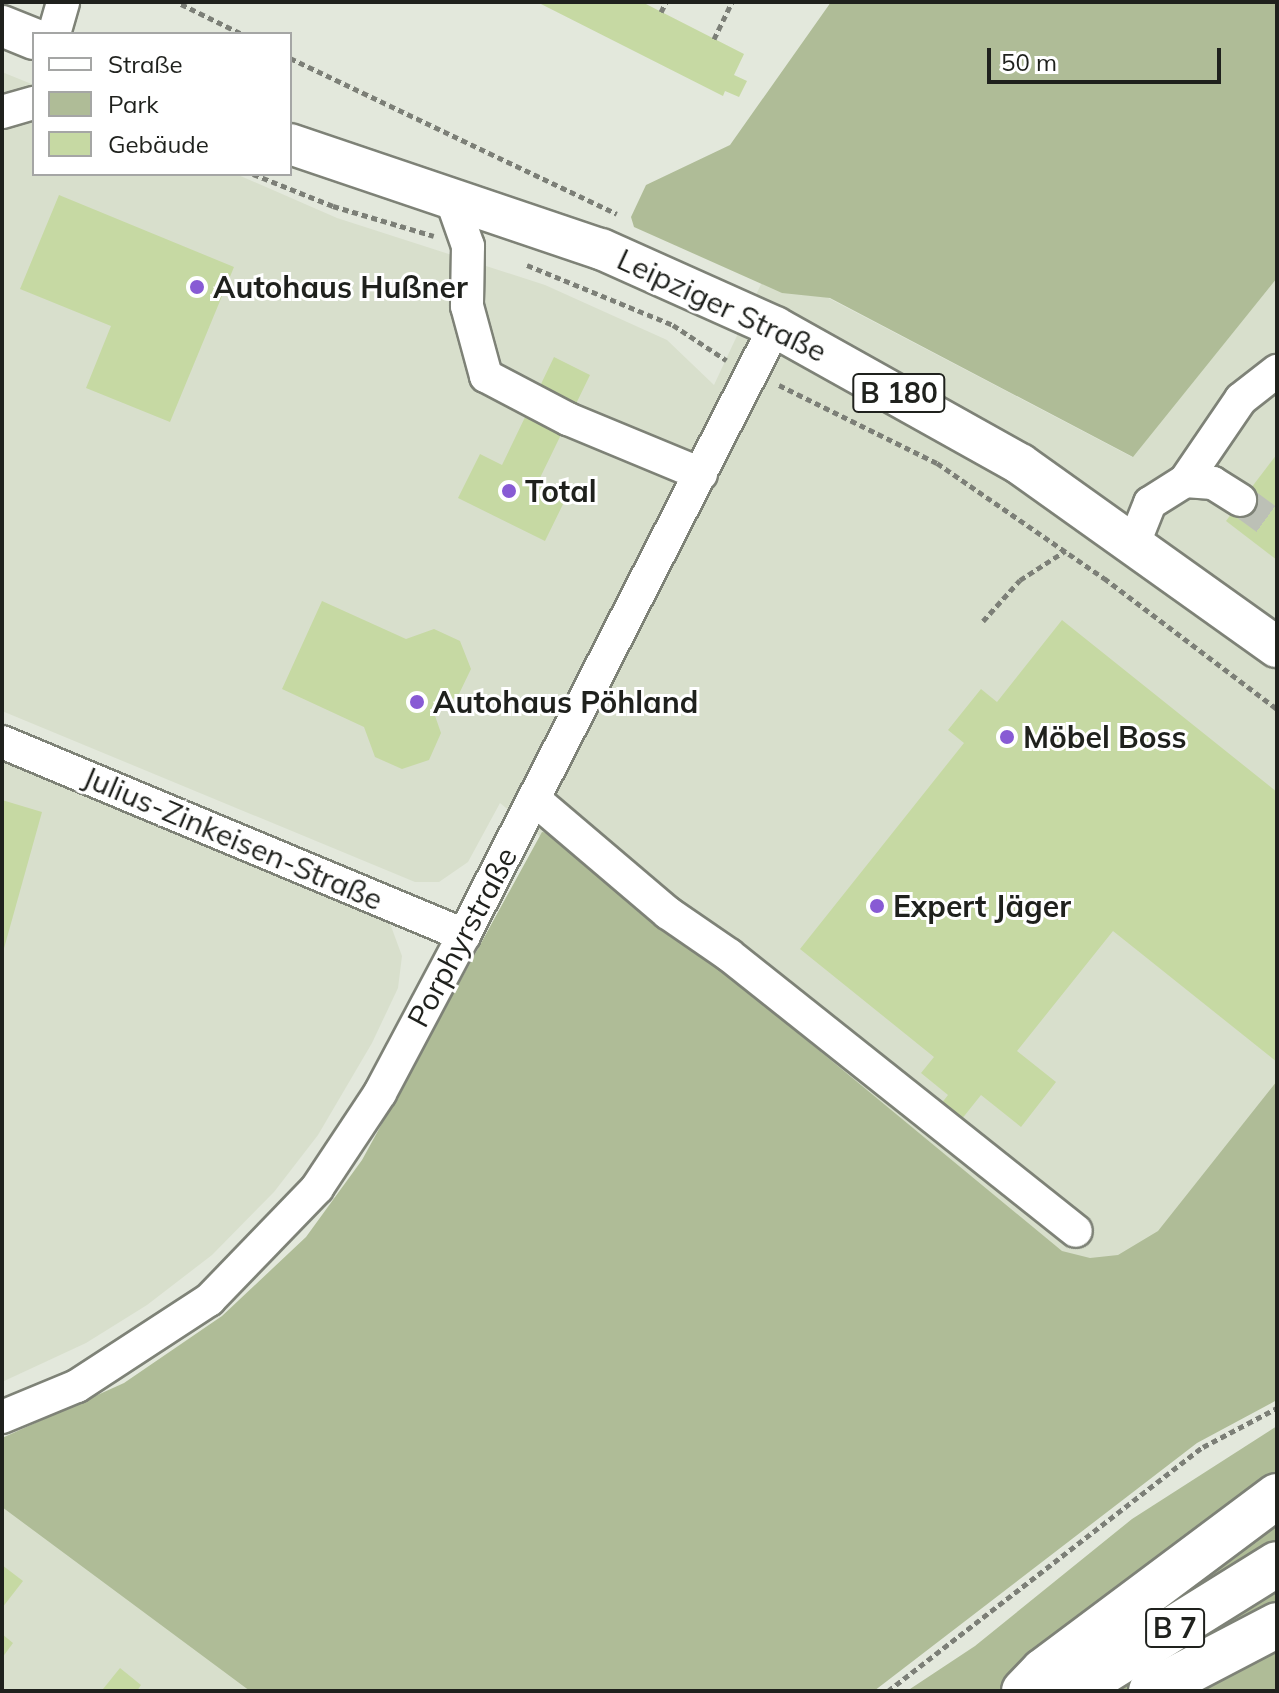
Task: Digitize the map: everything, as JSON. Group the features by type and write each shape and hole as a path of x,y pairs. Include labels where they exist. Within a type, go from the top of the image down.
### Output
{"highway":[{"path":"1024,1691 1043,1671 1277,1496"},
{"name":"B 7","path":"1073,1691 1277,1564"},
{"path":"1151,1691 1277,1625"}],"main road":[{"path":"2,26 32,38"},
{"name":"Leipziger Straße","path":"292,145 651,268 775,327 919,404 1134,543 1277,647"}],"street":[{"path":"55,32 63,2"},
{"path":"2,112 32,104"},
{"path":"451,198 468,246 467,306 486,376 568,419 701,474"},
{"name":"Porphyrstraße","path":"2,1417 77,1386 209,1300 259,1254 317,1188 380,1093 775,327"},
{"path":"1134,543 1150,503 1185,481 1241,399 1277,371"},
{"path":"1185,481 1213,483 1240,500"},
{"name":"Julius-Zinkeisen-Straße","path":"2,742 464,935"},
{"path":"534,799 668,913 729,955 1076,1231"}],"path":[{"path":"661,12 666,2"},
{"path":"714,39 732,2"},
{"path":"181,4 238,32"},
{"path":"292,59 617,214"},
{"path":"258,176 333,206 468,246 595,289 673,325 712,353 937,463 1065,551 1277,709"},
{"path":"983,621 1020,580 1065,551"},
{"path":"888,1691 1203,1447 1277,1408"}],"shaded area":[{"path":"2,72 32,84 32,176 241,176 337,218 545,285 667,340 714,385 769,267 1132,457 1277,278 1277,1166 1108,1311 500,803 468,862 439,882 415,882 2,711"},
{"path":"2,757 388,918 402,956 398,988 372,1043 318,1135 274,1192 212,1255 147,1305 86,1343 2,1382"},
{"path":"2,1496 262,1691 2,1691"}],"green space":[{"path":"831,2 1277,2 1277,278 1133,457 830,298 782,293 634,227 631,217 646,185 730,145"},
{"path":"542,832 557,834 1062,1251 1090,1258 1118,1255 1158,1231 1277,1081 1277,1400 1197,1443 874,1691 250,1691 2,1507 2,1438 124,1383 222,1316 306,1237 362,1160"},
{"path":"1277,1426 1277,1691 907,1691 975,1646 1132,1519"}],"building":[{"path":"537,2 642,2 744,54 734,75 747,81 739,97 725,91 723,96"},
{"path":"59,195 234,267 170,422 86,388 111,326 20,289"},
{"path":"554,357 590,375 538,482 567,496 545,541 458,498 480,454 502,465"},
{"path":"1277,454 1277,560 1226,521"},
{"path":"322,601 406,639 434,629 460,641 471,669 458,696 433,710 441,733 429,760 402,769 375,757 364,727 282,689"},
{"path":"1062,620 1277,792 1277,1062 1113,931 1017,1051 1056,1082 1021,1127 981,1095 957,1125 937,1109 948,1095 921,1073 934,1057 800,949 964,743 948,730 981,689 997,702"},
{"path":"2,800 42,812 3,952 2,952"},
{"path":"2,1565 23,1581 2,1608"},
{"path":"2,1634 13,1643 2,1658"},
{"path":"120,1668 141,1685 137,1691 103,1689"}],"tunnel":[{"path":"1240,500 1277,527"}],"place":[{"name":"Autohaus Hußner","path":"197,287"},
{"name":"Total","path":"509,491"},
{"name":"Autohaus Pöhland","path":"417,702"},
{"name":"Möbel Boss","path":"1007,737"},
{"name":"Expert Jäger","path":"877,906"}]}
